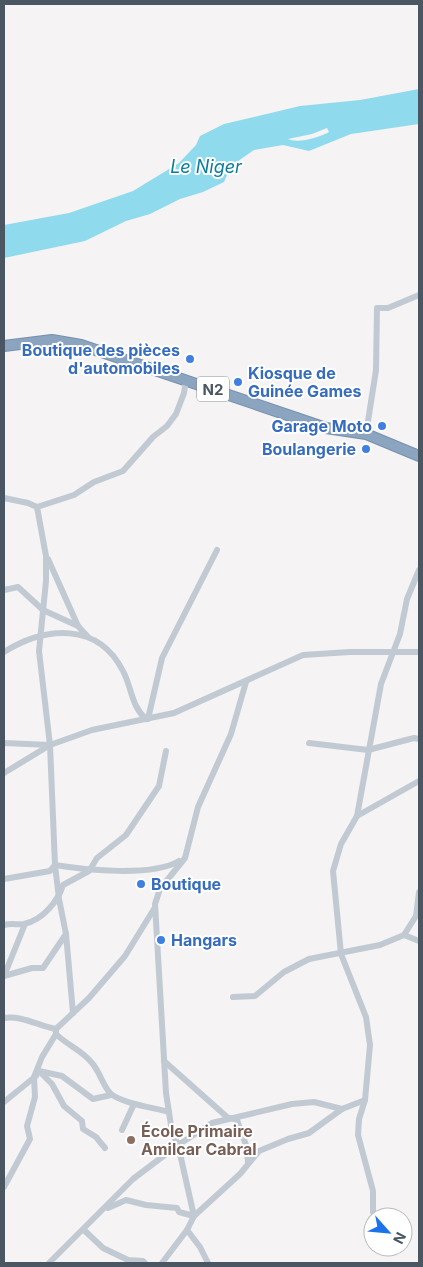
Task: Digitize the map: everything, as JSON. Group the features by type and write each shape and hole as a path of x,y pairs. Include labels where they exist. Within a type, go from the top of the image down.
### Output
{"highway":[{"name":"N2","path":"4,346 52,340 66,342 186,380 326,428 366,434 419,456"}],"street":[{"path":"366,434 376,370 377,308 388,308 419,295"},
{"path":"4,498 37,507 74,495 94,482 123,471 153,437 167,426 176,414 184,394 186,380"},
{"path":"37,507 46,556 46,581 38,636 41,685 50,744 55,865 66,934 73,1013"},
{"path":"147,719 162,658 217,550"},
{"path":"46,556 78,626 89,638 109,651 123,671 137,712 147,719"},
{"path":"373,1207 373,1191 358,1135 358,1119 365,1100 370,1045 366,1018 340,954 333,871 341,844 357,816 382,684 400,634 408,599 419,570"},
{"path":"4,590 18,587 43,610 78,626"},
{"path":"4,652 38,636 64,632 89,638"},
{"path":"4,772 50,744 92,730 174,713 303,655 419,652"},
{"path":"4,1187 6,1176 30,1139 27,1126 35,1097 34,1077 42,1057 56,1031 89,998 125,956 154,909 160,889 185,858 198,807 231,734 246,682"},
{"path":"309,743 368,750 414,738 419,739"},
{"path":"4,742 50,744"},
{"path":"4,925 25,924 38,917 59,899 63,885 89,871 96,858 126,835 159,786 166,751"},
{"path":"357,816 419,781"},
{"path":"55,865 89,871 159,867 172,865 185,858"},
{"path":"4,880 50,871 55,865"},
{"path":"233,997 256,996 284,972 309,959 380,945 404,935 416,916 419,892"},
{"path":"154,909 169,1112 172,1132 178,1144 194,1216"},
{"path":"4,976 25,924"},
{"path":"4,976 32,968 43,968 66,934"},
{"path":"404,935 419,941"},
{"path":"4,1018 14,1017 56,1031 93,1064 98,1077 111,1095 134,1104 169,1112"},
{"path":"164,1062 227,1117 236,1120 242,1132 248,1162"},
{"path":"40,1071 62,1076 94,1099 111,1095"},
{"path":"4,1102 40,1071"},
{"path":"40,1071 52,1084 64,1106 82,1122 83,1130 96,1137 105,1148"},
{"path":"162,1263 187,1230 194,1216 240,1174 259,1151 309,1133 342,1109 365,1100"},
{"path":"49,1263 133,1179 178,1144 212,1123 227,1117 275,1107 314,1102 342,1109"},
{"path":"122,1130 134,1104"},
{"path":"102,1212 113,1204 126,1200 146,1205 177,1208 179,1212 194,1216"},
{"path":"84,1230 103,1248 128,1260 143,1261 145,1263"},
{"path":"187,1230 200,1247 208,1263"}],"water":[{"name":"Le Niger","path":"419,89 419,124 351,134 309,151 283,145 254,150 231,166 224,182 203,192 180,199 150,214 126,221 85,241 4,258 4,225 69,213 133,191 179,163 196,145 200,136 224,124 300,106 360,100","holes":["327,128 329,132 315,138 297,141 288,139 312,134"]}],"place":[{"name":"Boutique des pièces d'automobiles","path":"190,359"},
{"name":"Kiosque de Guinée Games","path":"238,382"},
{"name":"Garage Moto","path":"382,426"},
{"name":"Boulangerie","path":"366,449"},
{"name":"Boutique","path":"141,884"},
{"name":"Hangars","path":"161,940"},
{"name":"École Primaire Amilcar Cabral","path":"131,1140"}]}
